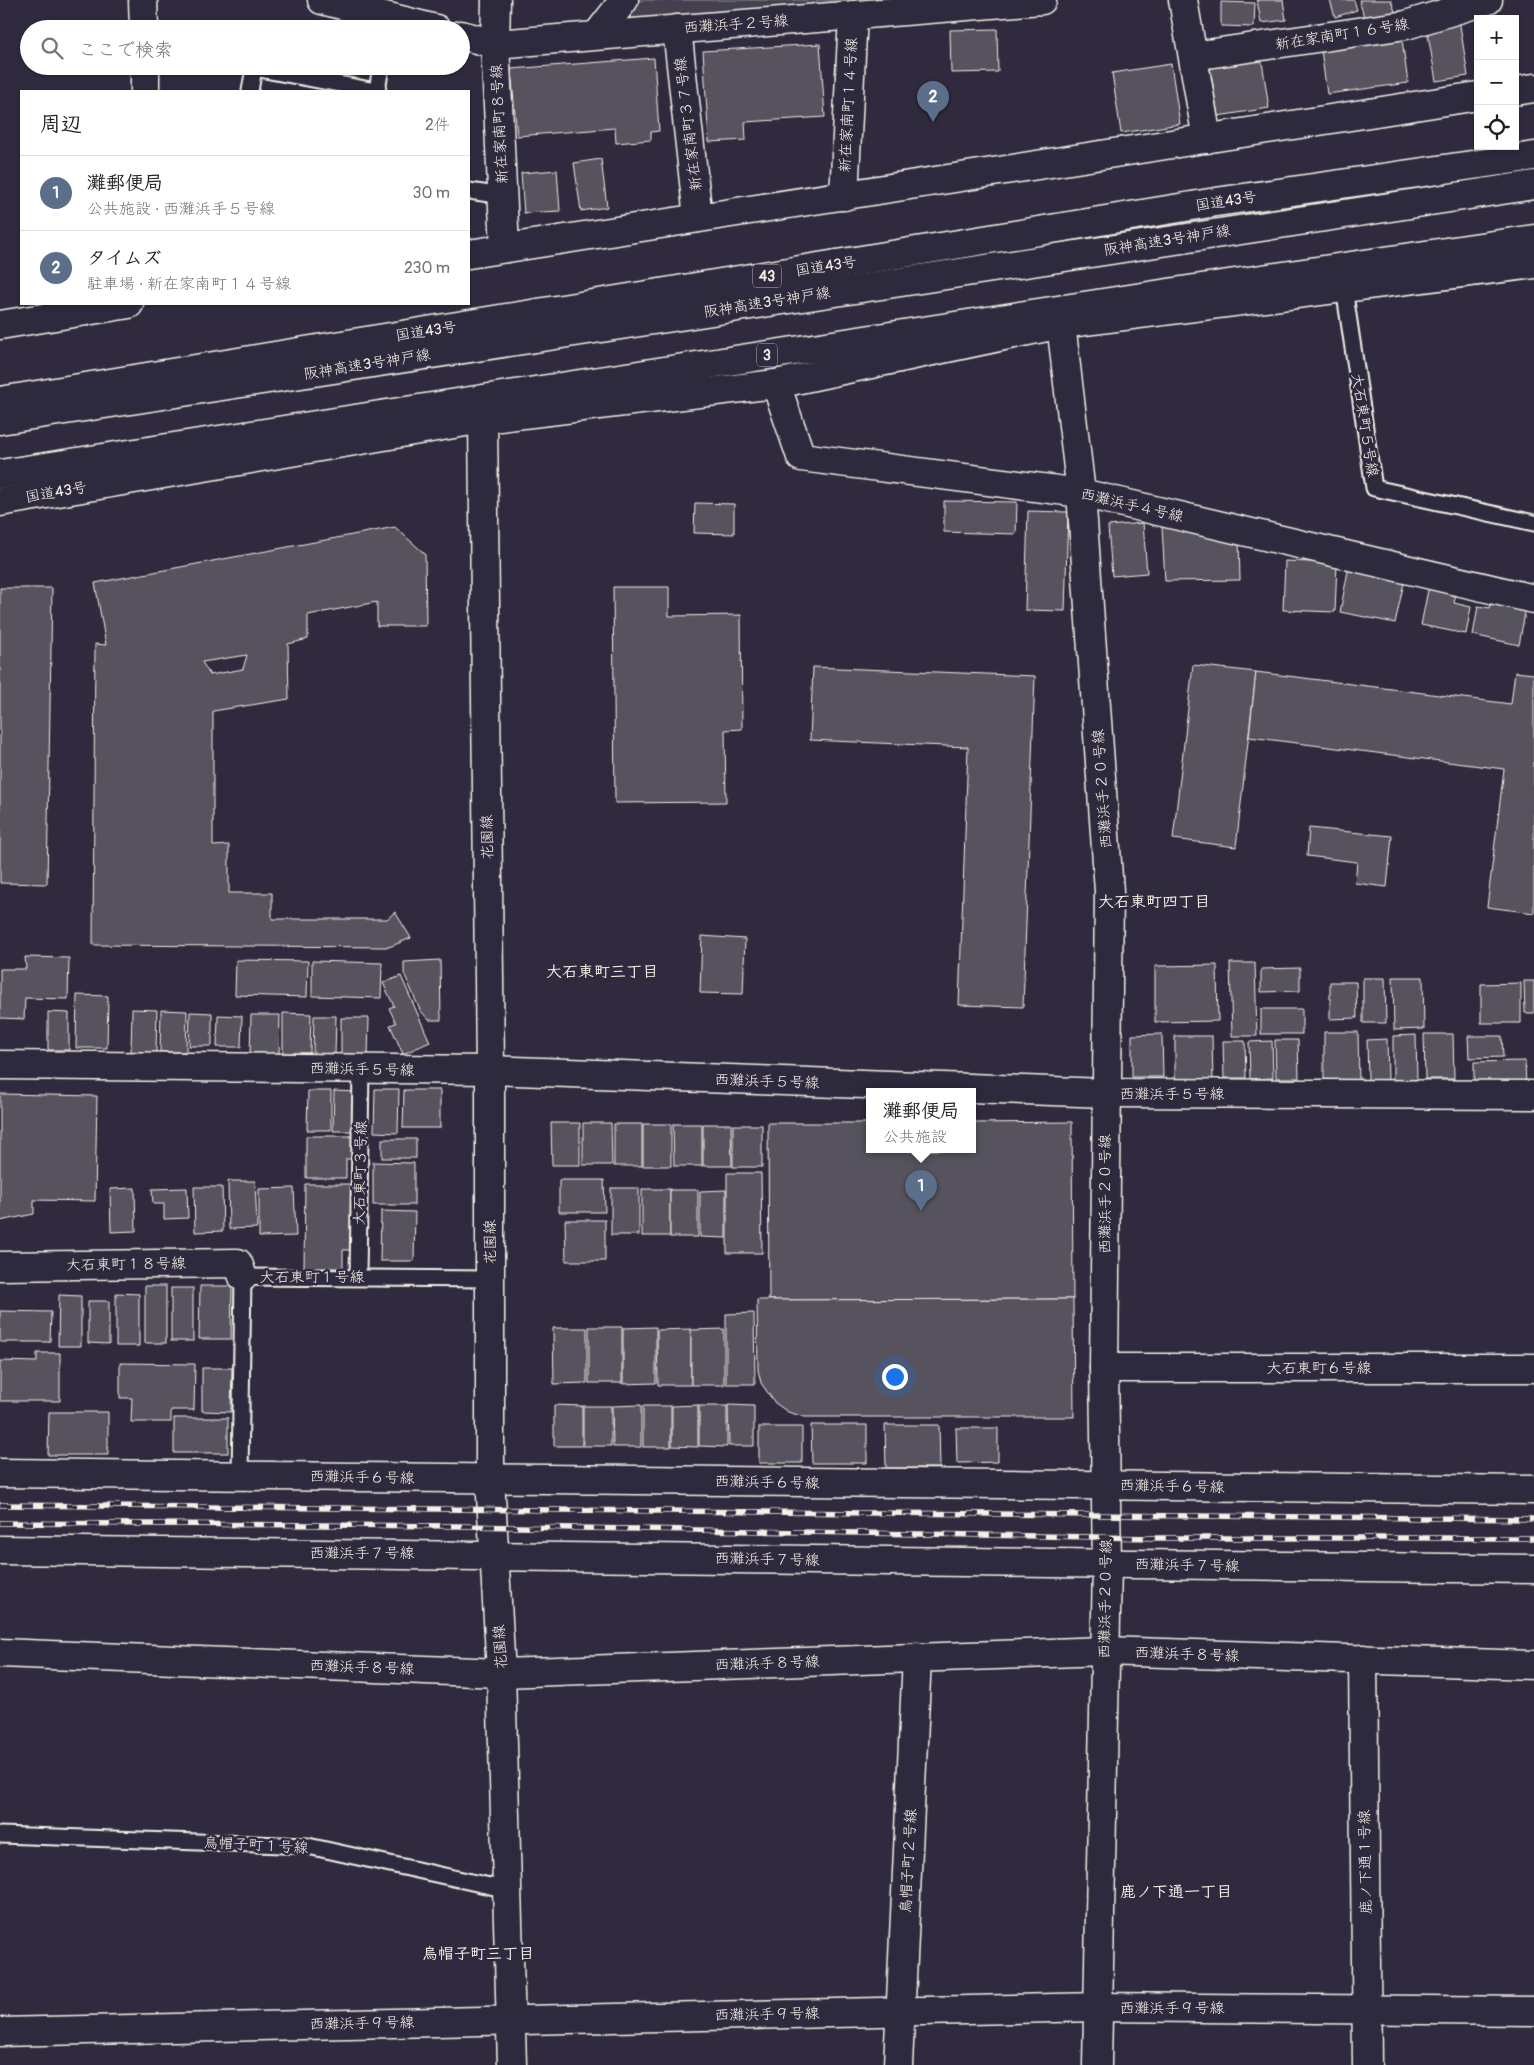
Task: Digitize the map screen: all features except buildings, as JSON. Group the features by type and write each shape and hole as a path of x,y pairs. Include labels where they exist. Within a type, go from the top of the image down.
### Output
{"main road":[{"path":"143,0 144,20"},
{"path":"322,0 379,20"},
{"name":"新在家南町８号線","path":"496,0 495,44 505,248"},
{"path":"597,35 624,0"},
{"name":"西灘浜手２号線","path":"470,37 495,44 677,29 866,9 1042,0"},
{"path":"1183,0 1207,139"},
{"name":"新在家南町１６号線","path":"1193,56 1406,25 1488,0"},
{"name":"新在家南町１４号線","path":"844,196 866,9"},
{"name":"新在家南町３７号線","path":"677,29 698,218"},
{"path":"145,75 145,90"},
{"path":"1519,90 1534,88"},
{"path":"470,254 1474,97"},
{"name":"国道43号","path":"0,401 1216,202 1534,156"},
{"name":"阪神高速3号神戸線","path":"0,420 1534,185"},
{"name":"3","path":"0,474 1168,293 1534,239"},
{"name":"国道43号","path":"0,502 483,419 776,384 1061,324 1534,264"},
{"path":"0,325 123,305"},
{"name":"西灘浜手２０号線","path":"1061,324 1082,493 1109,891 1104,1368 1107,1565 1097,2065"},
{"name":"西灘浜手４号線","path":"776,384 801,457 1082,493 1534,598"},
{"name":"花園線","path":"483,419 490,1070 490,1478 501,1673 512,2065"},
{"name":"西灘浜手５号線","path":"0,1065 490,1070 952,1088"},
{"name":"西灘浜手５号線","path":"976,1089 1106,1094 1534,1095"},
{"name":"大石東町１８号線","path":"0,1266 238,1263 243,1276"},
{"name":"大石東町６号線","path":"1104,1368 1534,1368"},
{"name":"西灘浜手６号線","path":"0,1473 1534,1490"},
{"name":"西灘浜手７号線","path":"0,1550 494,1554 1107,1565 1534,1569"},
{"name":"西灘浜手８号線","path":"0,1653 501,1673 1104,1651 1534,1665"},
{"name":"鳥帽子町２号線","path":"898,2065 917,1657"},
{"name":"鹿ノ下通１号線","path":"1363,1659 1367,2065"},
{"name":"西灘浜手９号線","path":"0,2032 1098,2007 1534,2011"}],"lane":[{"path":"250,90 253,75"},
{"path":"291,75 371,90"},
{"path":"376,90 379,75"},
{"path":"470,191 503,196"},
{"name":"大石東町５号線","path":"1344,288 1374,488 1534,523"},
{"name":"大石東町３号線","path":"358,1277 361,1068"},
{"name":"大石東町１号線","path":"240,1476 243,1276 490,1279"},
{"name":"鳥帽子町１号線","path":"0,1836 308,1846 508,1890"}],"shaded area":[{"path":"633,0 845,0 843,3 615,22"}],"railway":[{"path":"0,1505 1534,1519"},
{"path":"0,1523 460,1526 1153,1538 1534,1538"}],"place":[{"name":"タイムズ","path":"933,122"},
{"name":"灘郵便局","path":"921,1211"}],"district":[{"name":"大石東町四丁目","path":"1154,901"},
{"name":"大石東町三丁目","path":"602,971"},
{"name":"鹿ノ下通一丁目","path":"1176,1891"},
{"name":"烏帽子町三丁目","path":"478,1953"}]}
